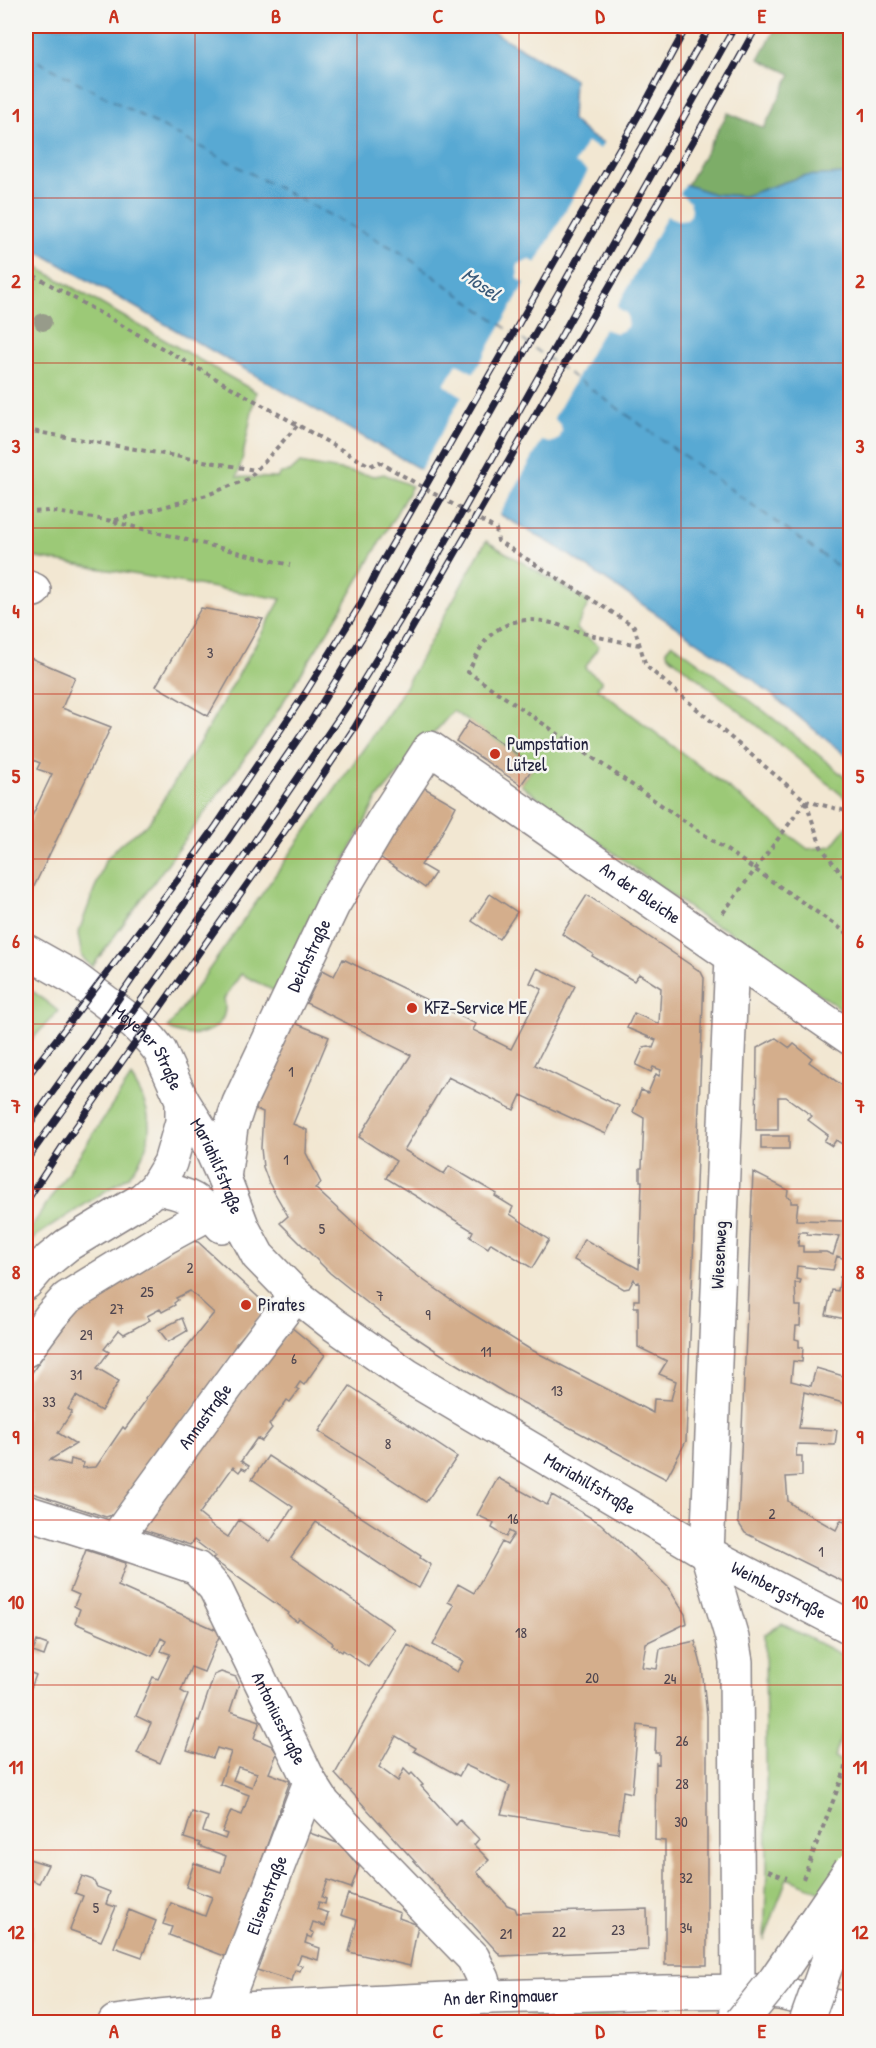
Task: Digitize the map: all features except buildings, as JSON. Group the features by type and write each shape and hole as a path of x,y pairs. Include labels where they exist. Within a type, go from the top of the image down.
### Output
{"main road":[{"name":"An der Bleiche","path":"430,748 850,1038"},
{"name":"Deichstraße","path":"224,1178 231,1127 239,1103 333,905 384,819 430,748"},
{"name":"Mayener Straße","path":"26,951 74,978 135,1024 160,1051 182,1100 182,1122 178,1140 170,1163 155,1188 129,1208 67,1245 40,1267 26,1283"},
{"name":"Wiesenweg","path":"707,1553 732,957"},
{"name":"Mariahilfstraße","path":"182,1100 206,1138 243,1228 258,1256 296,1295 333,1324 408,1376 707,1553"},
{"path":"155,1188 186,1195 200,1203 238,1241 258,1256"},
{"path":"26,1350 67,1298 166,1237 210,1213"},
{"name":"Annastraße","path":"115,1540 296,1295"},
{"name":"Antoniusstraße","path":"26,1512 197,1568 215,1588 310,1782 324,1804 474,1958 488,1997"},
{"name":"Weinbergstraße","path":"707,1553 850,1627"},
{"path":"707,1553 732,1638 736,1662 738,2012"},
{"name":"Elisenstraße","path":"223,2010 310,1782"},
{"path":"738,2012 775,1980 850,1870"},
{"path":"806,2022 850,1899"},
{"name":"An der Ringmauer","path":"115,2022 223,2010 488,1997 738,2012 780,1993 850,2010"}],"path":[{"path":"26,271 297,426 370,466 379,462 496,529 498,541 634,626 646,666 806,801 850,812"},
{"path":"112,521 207,495 248,479 297,426"},
{"path":"26,430 256,471"},
{"path":"26,512 50,511 112,521 290,565"},
{"path":"640,645 590,635 563,625 536,619 516,622 497,630 484,642 468,672 850,935"},
{"path":"706,938 754,869 806,801"},
{"path":"806,801 821,847 850,885"}],"green space":[{"path":"777,26 850,26 850,178 846,174 803,176 744,196 714,194 687,185 728,113 764,128 791,74 759,59"},
{"path":"26,261 256,392 237,477 277,478 281,473 290,472 300,463 375,476 384,474 412,486 341,610 268,726 92,967 82,957 78,934 105,861 119,845 148,824 206,732 281,599 26,556"},
{"path":"486,541 589,602 576,629 599,646 585,668 602,681 597,688 808,849 832,846 850,823 850,1015 727,930 707,921 521,785 534,766 453,711 377,799 276,992 241,974 224,999 225,1010 222,1020 216,1027 198,1034 177,1032 168,1028 397,701"},
{"path":"672,643 763,710 850,782 850,802 668,655 666,650"},
{"path":"26,988 58,1011 26,1046"},
{"path":"131,1077 144,1102 149,1127 148,1139 138,1163 129,1176 36,1236 26,1247 26,1235"},
{"path":"782,1624 850,1659 850,1711 834,1758 850,1765 850,1904 787,1878 764,1940 767,1870 765,1634"},
{"path":"694,2013 705,2022 485,2022 485,2019"}],"water":[{"name":"Mosel","path":"26,26 483,26 574,79 572,120 590,136 687,185 714,194 744,196 803,176 846,174 850,178 850,759 750,677 557,547 26,245"}],"pier":[{"path":"605,140 687,181 680,194 690,202 691,215 686,220 680,221 667,216 617,307 627,314 627,327 616,333 604,329 554,418 562,430 560,437 550,443 542,441 498,518 419,472 462,396 444,385 457,364 474,373 525,283 518,279 517,265 529,259 536,263 588,171 575,163 587,142 600,149"}],"ferry route":[{"path":"26,55 400,252 850,575"}],"railway":[{"path":"26,1078 178,879 306,692 360,605 378,569 642,109 687,26"},
{"path":"26,1129 312,719 363,636 710,26"},
{"path":"26,1161 243,858 353,697 418,591 735,26"},
{"path":"26,1202 66,1141 296,815 355,727 695,138 757,26"}],"place":[{"name":"Pumpstation Lützel","path":"495,754"},
{"name":"KFZ-Service ME","path":"412,1008"},
{"name":"Pirates","path":"246,1305"}]}
